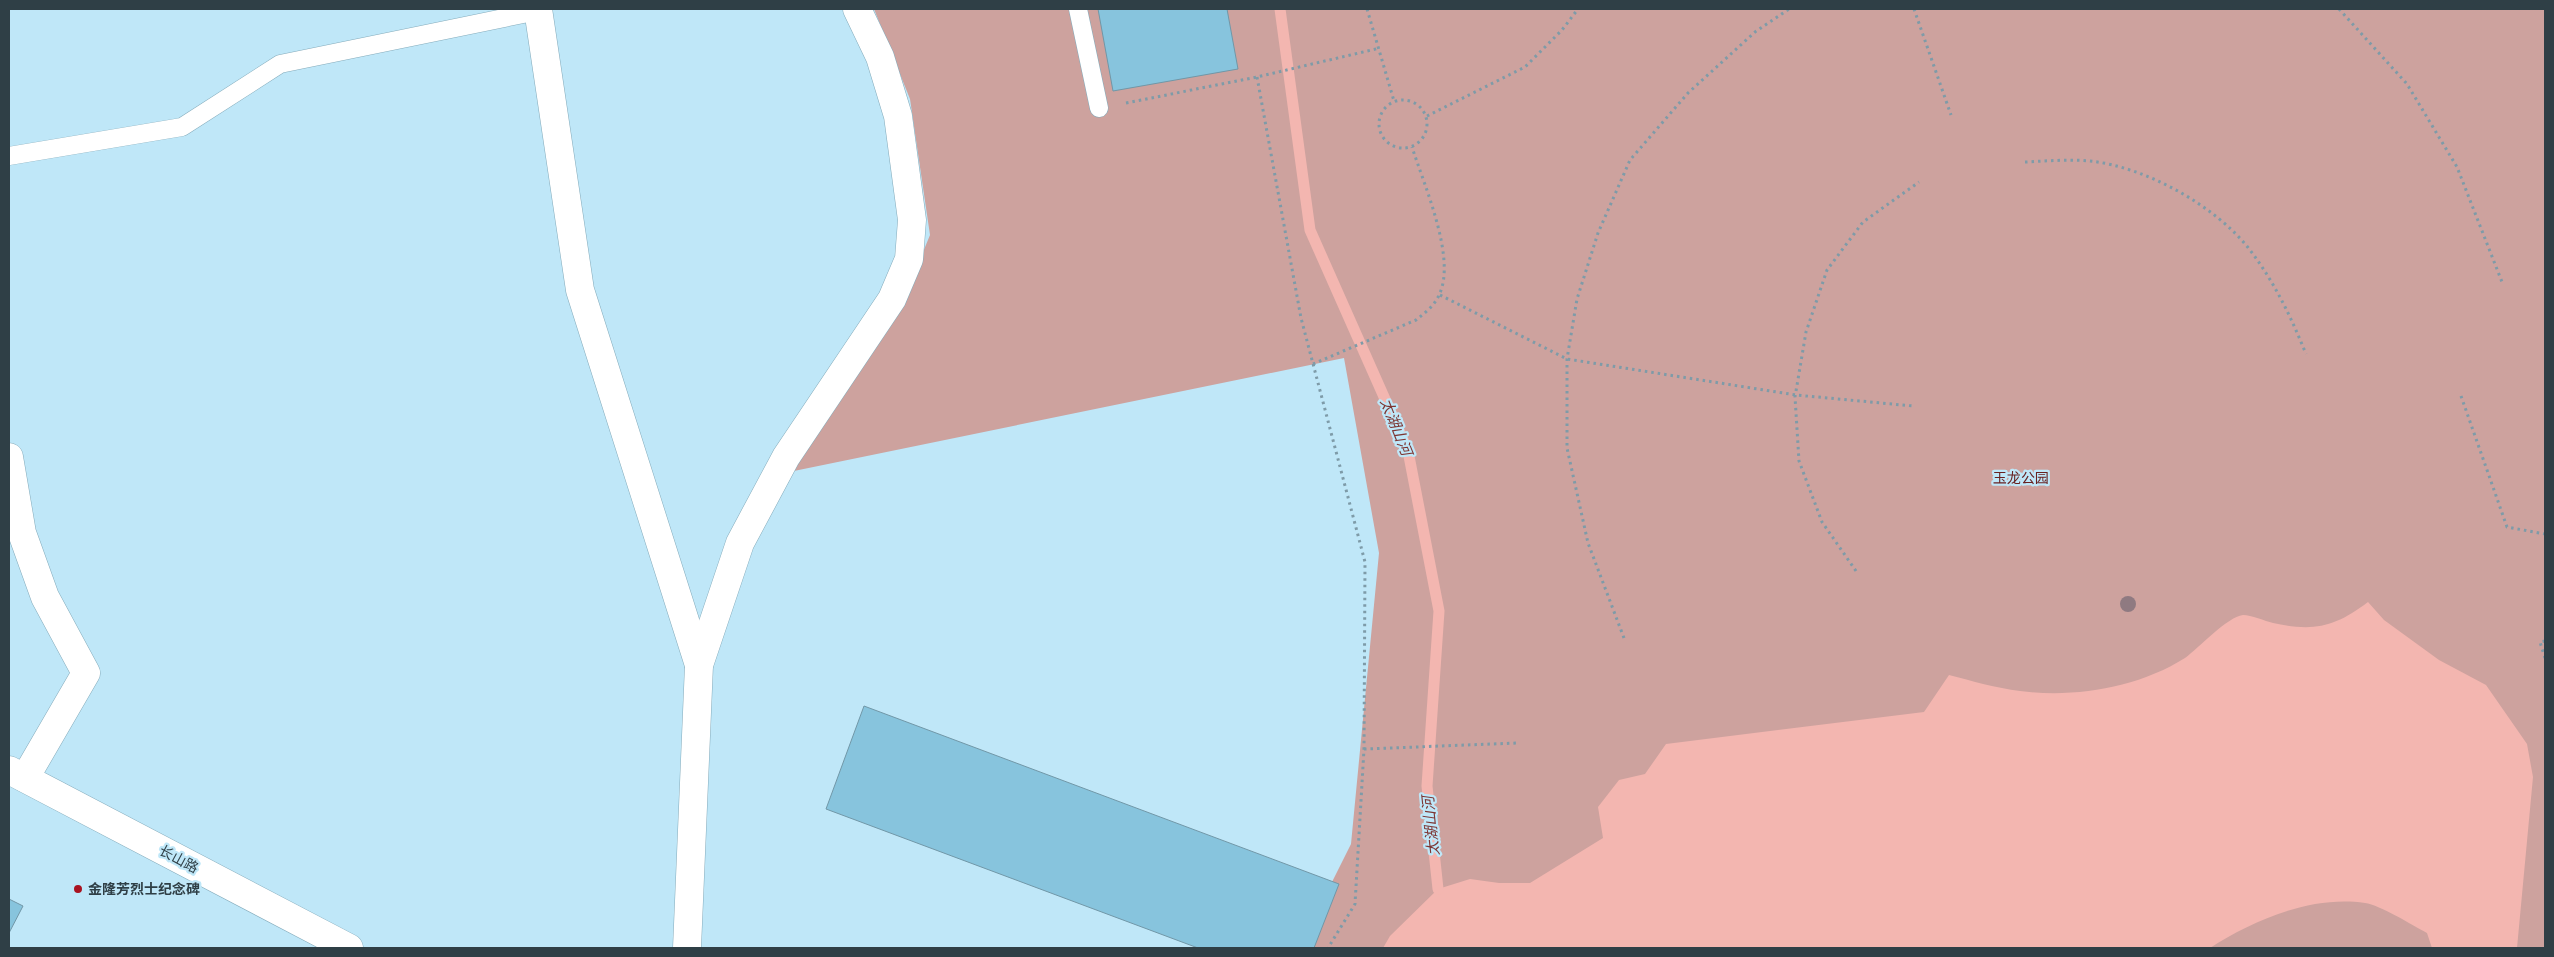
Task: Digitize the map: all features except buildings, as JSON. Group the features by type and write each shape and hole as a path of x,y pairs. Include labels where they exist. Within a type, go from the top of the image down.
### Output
{"street":[{"path":"687,948 699,665 740,543 786,457 892,299 909,259 912,220 898,116 880,57 857,9"},
{"path":"538,10 580,290 699,665"},
{"path":"9,457 22,533 46,597 86,673 17,774"},
{"name":"长山路","path":"17,774 349,948"}],"lane":[{"path":"1078,9 1100,108"},
{"path":"9,156 182,127 280,64 538,10"}],"path":[{"path":"1367,9 1394,101"},
{"path":"1426,116 1525,67 1562,30 1578,9"},
{"path":"1624,638 1588,543 1567,448 1567,359 1577,299 1598,233 1630,160 1688,93 1755,32 1789,9"},
{"path":"1914,9 1951,115"},
{"path":"2339,9 2407,84 2457,167 2502,282"},
{"path":"1100,108 1257,77 1380,48"},
{"path":"1257,77 1302,318 1365,562 1364,749 1355,904 1328,948"},
{"path":"1404,100 1413,102 1421,108 1426,116 1428,125 1426,134 1412,147 1402,148 1391,145 1383,138 1379,128 1380,117 1385,108 1394,101 1404,100"},
{"path":"1313,364 1416,320 1430,308 1440,294 1445,271 1444,249 1412,147"},
{"path":"2025,162 2091,161 2126,169 2159,182 2191,200 2220,221 2248,248 2269,277 2288,309 2306,354"},
{"path":"1856,571 1822,522 1799,461 1796,394 1806,332 1827,270 1863,222 1919,182"},
{"path":"1440,294 1567,359 1796,394 1913,406"},
{"path":"2461,396 2507,527 2545,534"},
{"path":"2545,640 2540,642 2545,658"},
{"path":"1364,749 1518,743"}],"green space":[{"name":"玉龙公园","path":"874,9 2545,9 2545,948 1299,948 1351,844 1379,553 1344,358 789,472 903,301 930,235 910,99"}],"shaded area":[{"path":"2368,602 2384,620 2439,660 2486,685 2527,744 2533,777 2517,948 2432,948 2427,933 2396,916 2379,907 2365,903 2345,901 2304,906 2284,912 2245,928 2210,948 1383,948 1390,936 1438,889 1470,879 1499,883 1530,883 1603,838 1598,807 1619,780 1645,774 1666,744 1924,712 1949,675 2002,688 2041,693 2084,692 2105,688 2147,677 2185,658 2221,627 2236,617 2246,615 2288,626 2312,627 2334,622"}],"waterway":[{"name":"太湖山河","path":"1280,9 1310,230 1408,451 1439,611 1427,786 1438,889"}],"place":[{"name":"金隆芳烈士纪念碑","path":"78,889"}]}
